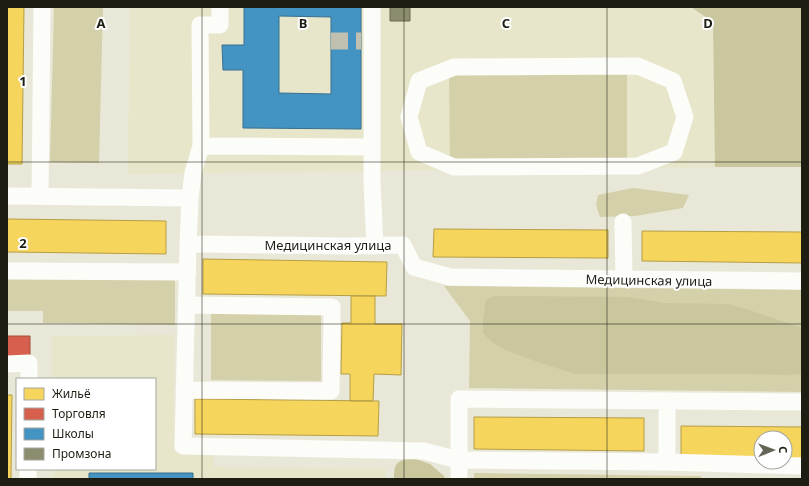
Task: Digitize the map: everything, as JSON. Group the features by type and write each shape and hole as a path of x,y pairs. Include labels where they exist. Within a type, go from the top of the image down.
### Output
{"lane":[{"path":"40,196 42,7"},
{"path":"220,7 220,25 200,25 201,146 193,173 190,198 183,446 424,451 458,460 667,462 802,466"},
{"path":"372,7 372,147 375,246"},
{"path":"638,66 673,81 684,117 674,152 638,166 454,167 419,152 409,117 419,81 454,67 638,66"},
{"path":"201,146 372,147"},
{"path":"7,196 190,198"},
{"path":"623,222 624,279"},
{"name":"Медицинская улица","path":"188,244 403,245 414,267 450,277 802,281"},
{"path":"7,272 188,272"},
{"path":"184,390 331,391 332,307 187,305"},
{"path":"7,364 29,364 28,378"},
{"path":"459,479 459,399 802,402"},
{"path":"667,401 667,462"}],"shaded area":[{"path":"54,7 103,7 99,163 50,162"},
{"path":"130,7 691,7 713,22 715,167 128,174"},
{"path":"691,7 802,7 802,167 715,167 713,22"},
{"path":"627,73 627,161 450,162 449,74"},
{"path":"633,188 689,195 683,208 635,216 600,217 596,205 598,195"},
{"path":"7,277 175,280 175,325 43,323 43,311 7,311"},
{"path":"444,286 802,290 802,392 469,388 470,321"},
{"path":"494,296 627,297 665,303 728,304 802,328 802,374 575,374 503,349 492,342 483,333 483,320 486,300"},
{"path":"211,310 321,312 321,381 211,380"},
{"path":"174,335 174,452 213,452 214,467 386,469 386,479 53,479 53,470 156,470 156,378 52,378 52,336"},
{"path":"413,458 430,464 444,476 445,479 394,479 395,469 398,463 403,460"},
{"path":"474,473 701,476 701,479 474,479"}],"building: Жильё":[{"path":"7,7 24,7 22,164 7,164"},
{"path":"7,219 166,221 166,254 7,252"},
{"path":"434,229 608,230 608,258 433,257"},
{"path":"642,231 802,232 802,263 642,261"},
{"path":"203,259 387,262 386,296 203,294"},
{"path":"351,296 375,296 375,324 402,324 401,375 374,374 373,401 350,401 350,374 341,374 342,323 351,323"},
{"path":"7,395 12,395 11,479 7,479"},
{"path":"195,399 379,401 378,436 195,434"},
{"path":"474,417 644,418 644,451 474,449"},
{"path":"681,426 802,427 802,459 793,458 793,430 753,430 753,458 681,458"}],"building: Торговля":[{"path":"7,336 30,336 30,357 7,357"}],"building: Школы":[{"path":"244,7 361,7 361,129 243,128 243,70 223,70 222,45 244,45","holes":["279,16 331,17 331,94 279,93"]},
{"path":"89,473 193,473 193,479 89,479"}],"building: Промзона":[{"path":"390,7 410,7 410,21 390,21"}],"tunnel":[{"path":"331,41 361,41"}]}
